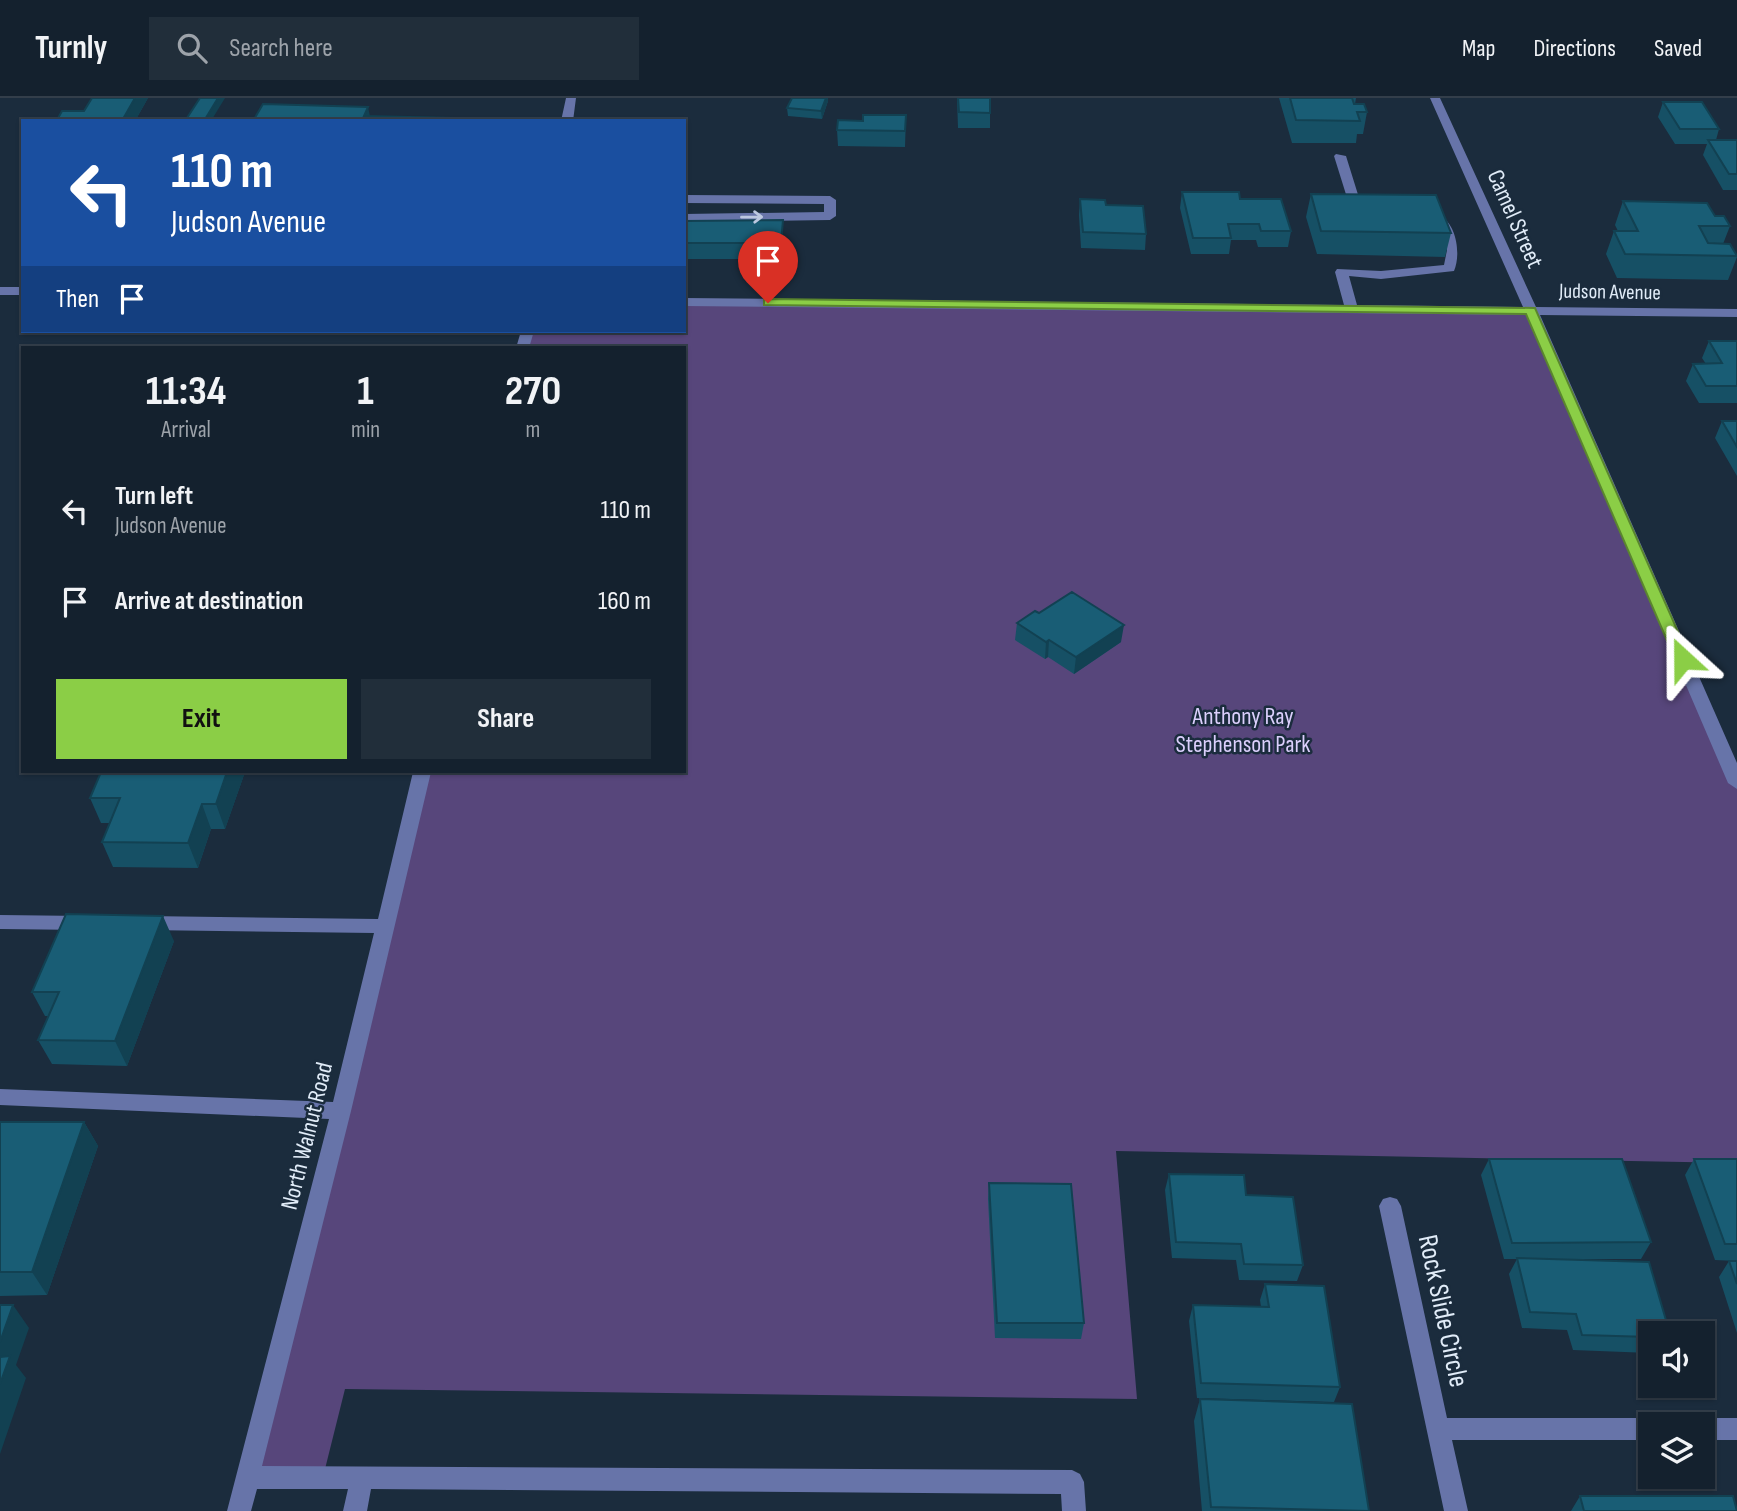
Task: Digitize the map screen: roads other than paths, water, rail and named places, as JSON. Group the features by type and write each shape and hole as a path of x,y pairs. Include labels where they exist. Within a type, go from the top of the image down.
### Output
{"street":[{"path":"567,119 571,98"},
{"name":"Camel Street","path":"1435,98 1531,310 1737,783"},
{"path":"1340,156 1355,204 1381,205"},
{"path":"686,199 830,200 830,216 686,218"},
{"path":"1352,309 1341,272 1381,275 1450,268 1453,250 1433,205"},
{"path":"0,291 21,291"},
{"name":"Judson Avenue","path":"686,302 1737,313"},
{"name":"North Walnut Road","path":"239,1511 341,1111 422,773"},
{"path":"0,922 386,926"},
{"path":"0,1097 341,1111"},
{"name":"Rock Slide Circle","path":"1390,1206 1456,1511"},
{"path":"1438,1429 1638,1429"},
{"path":"1715,1429 1737,1429"},
{"path":"248,1476 1072,1482 1074,1511"},
{"path":"355,1511 362,1477"}],"park label":[{"name":"Anthony Ray Stephenson Park","path":"1243,730"}]}
